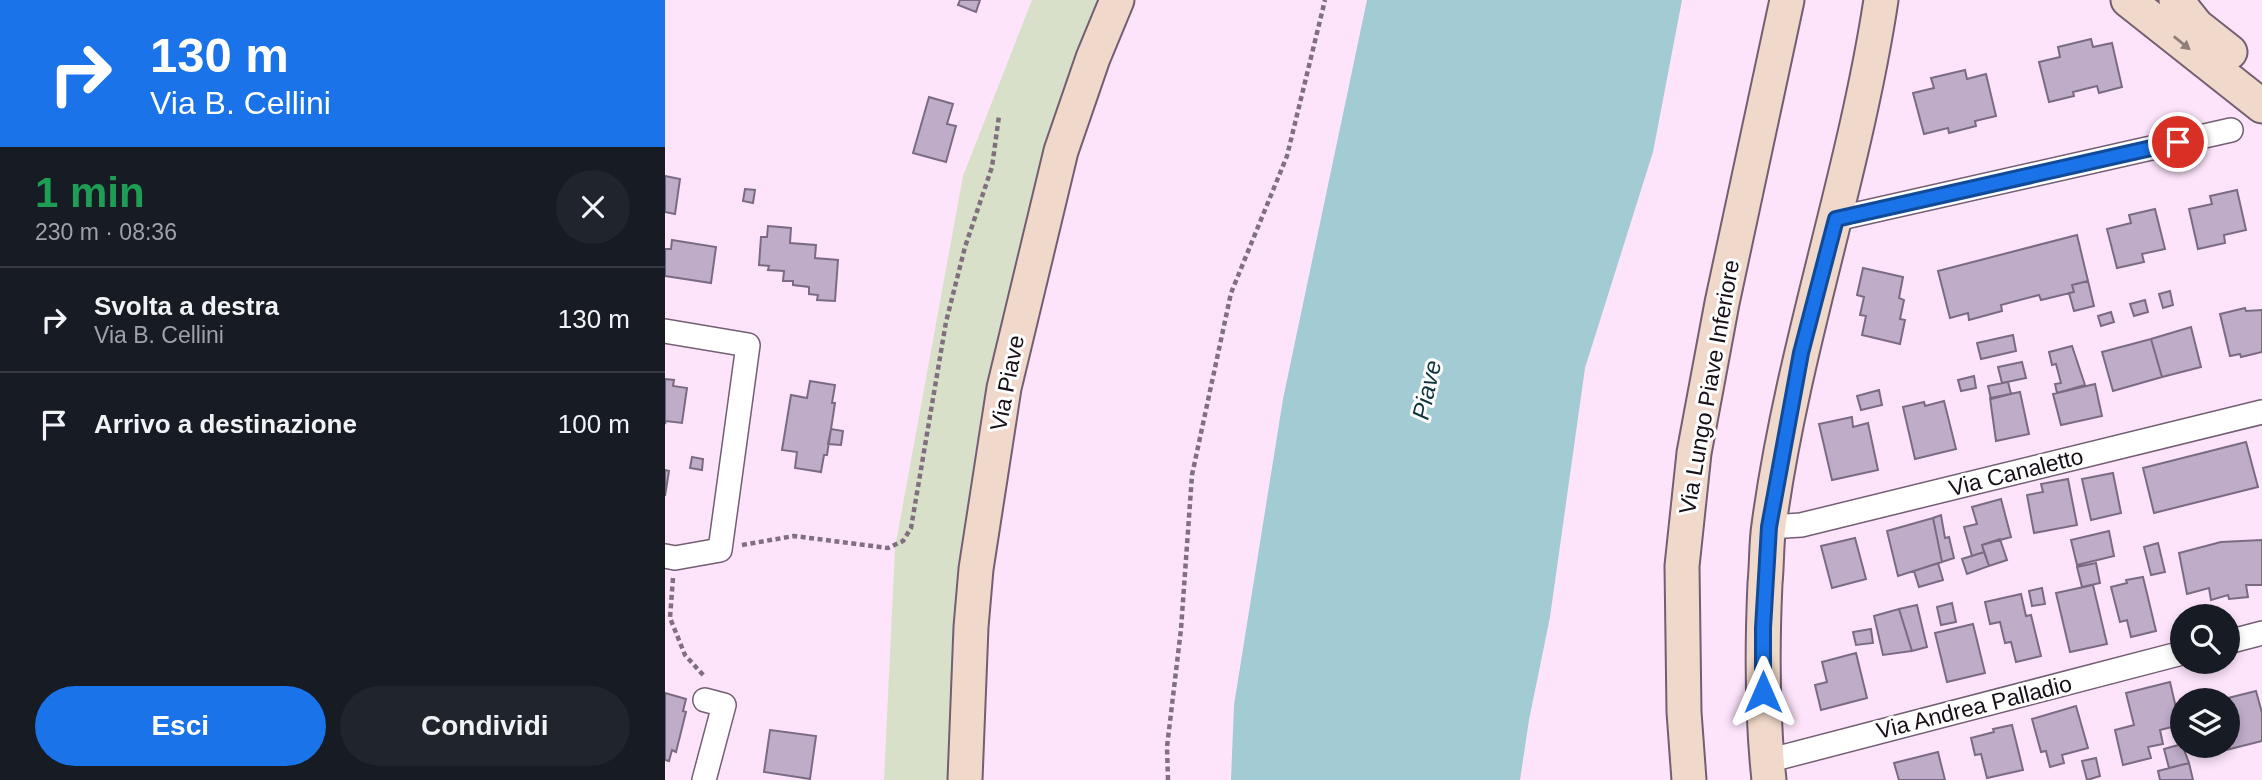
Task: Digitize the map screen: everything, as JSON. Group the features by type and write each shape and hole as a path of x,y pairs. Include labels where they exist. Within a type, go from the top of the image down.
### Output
{"main road":[{"name":"Via Piave","path":"965,780 976,569 1004,388 1062,151 1093,58 1117,0"},
{"name":"Via Lungo Piave Inferiore","path":"1689,780 1682,659 1682,566 1694,453 1722,303 1787,0"},
{"path":"1768,771 1763,628 1769,527 1801,353 1836,219 1872,61 1881,0"},
{"path":"1872,61 1898,0"},
{"path":"2128,0 2262,106"},
{"path":"2176,0 2197,26 2262,78"}],"street":[{"path":"1836,219 2231,130"},
{"path":"665,331 748,345 720,550 670,557"},
{"name":"Via Canaletto","path":"1769,527 1801,525 2262,412"},
{"path":"2240,639 2262,633"},
{"name":"Via Andrea Palladio","path":"1768,771 2170,656"},
{"path":"704,780 724,705 705,700"}],"path":[{"path":"1168,780 1167,747 1181,629 1192,475 1231,293 1287,156 1325,0"},
{"path":"720,550 794,536 888,548 903,541 911,528 920,485 946,322 965,247 992,167 999,116"},
{"path":"670,557 670,618 685,655 706,679 705,700"}],"shaded area":[{"path":"1032,0 1104,0 995,370 979,438 970,526 953,780 884,780 895,548 963,176"}],"water":[{"name":"Piave","path":"1367,0 1682,0 1653,152 1585,368 1550,617 1520,780 1231,780 1234,705 1283,399"}],"building":[{"path":"960,0 980,0 976,12 958,5"},
{"path":"2091,39 2093,47 2112,43 2122,87 2099,93 2097,86 2073,92 2074,96 2049,102 2039,62 2060,57 2058,47"},
{"path":"1965,70 1967,79 1986,74 1996,116 1975,121 1976,126 1949,133 1948,128 1924,134 1913,93 1934,88 1931,78"},
{"path":"929,97 953,104 947,124 956,126 946,162 913,153"},
{"path":"665,176 680,179 675,214 665,212"},
{"path":"745,189 755,190 753,203 743,201"},
{"path":"2237,190 2246,230 2224,235 2225,243 2198,249 2189,209 2212,204 2210,196"},
{"path":"2155,209 2165,249 2142,254 2144,262 2117,268 2107,229 2131,223 2129,215"},
{"path":"768,226 791,228 790,243 816,245 815,258 838,260 835,301 817,300 818,295 809,294 809,287 793,285 793,281 783,281 784,271 768,270 769,266 759,265 761,237 767,237"},
{"path":"2077,235 2088,281 2072,285 2074,292 2041,300 2039,295 2001,305 2002,311 1969,320 1968,313 1950,318 1938,271"},
{"path":"672,240 716,247 711,283 665,276 665,249 671,249"},
{"path":"1863,268 1903,277 1899,298 1904,300 1900,319 1905,320 1900,344 1862,335 1866,316 1860,315 1864,297 1857,295"},
{"path":"2088,281 2094,306 2074,311 2069,293 2074,292 2072,285"},
{"path":"2170,291 2173,305 2163,308 2159,294"},
{"path":"2145,300 2148,312 2134,316 2130,304"},
{"path":"2245,308 2246,311 2262,310 2262,352 2241,357 2240,354 2230,356 2220,314"},
{"path":"2111,312 2114,322 2101,326 2098,316"},
{"path":"2191,327 2201,367 2162,377 2151,339"},
{"path":"2013,335 2016,351 1981,359 1977,343"},
{"path":"2151,339 2162,377 2113,391 2102,352"},
{"path":"2072,346 2085,385 2057,393 2055,384 2061,383 2056,364 2052,365 2049,352"},
{"path":"2022,362 2026,378 2002,383 1998,367"},
{"path":"1974,376 1976,388 1961,391 1958,380"},
{"path":"665,379 674,380 673,386 687,388 682,423 666,421 665,424"},
{"path":"810,381 835,385 827,455 824,455 821,472 795,468 797,452 782,450 791,395 807,398"},
{"path":"2008,382 2011,394 1991,399 1988,386"},
{"path":"2095,384 2102,416 2061,425 2053,394"},
{"path":"1879,390 1882,405 1861,410 1857,396"},
{"path":"2020,392 2029,434 1996,441 1990,398"},
{"path":"1944,401 1956,449 1915,459 1903,407 1924,402 1925,406"},
{"path":"1852,417 1853,427 1868,423 1878,470 1832,480 1819,424"},
{"path":"831,429 843,431 841,445 828,444"},
{"path":"2246,442 2258,487 2154,513 2143,468"},
{"path":"692,457 703,459 702,470 690,468"},
{"path":"665,470 669,471 665,496"},
{"path":"2113,473 2121,513 2091,520 2082,479"},
{"path":"2068,479 2077,525 2034,533 2027,495 2043,492 2041,484"},
{"path":"2001,499 2011,537 1982,545 1984,552 1972,556 1964,527 1977,524 1972,507"},
{"path":"1941,515 1945,538 1949,537 1954,558 1942,562 1933,518"},
{"path":"1933,518 1942,562 1898,576 1887,531"},
{"path":"2109,531 2114,556 2077,565 2071,540"},
{"path":"1855,538 1866,579 1832,588 1821,546"},
{"path":"2000,539 2007,560 1989,566 1982,545"},
{"path":"2262,540 2262,585 2246,585 2248,597 2229,599 2228,595 2211,600 2209,588 2187,594 2179,553 2221,542"},
{"path":"2158,543 2165,572 2151,575 2144,547"},
{"path":"1984,552 1989,566 1967,574 1962,559"},
{"path":"1938,563 1943,580 1919,587 1914,571"},
{"path":"2096,563 2100,583 2082,587 2077,567"},
{"path":"2143,577 2156,631 2131,637 2127,620 2120,622 2111,587 2127,583 2126,580"},
{"path":"2093,585 2107,644 2070,652 2056,593"},
{"path":"2042,588 2045,604 2032,606 2029,591"},
{"path":"2021,594 2026,616 2031,615 2041,656 2016,662 2011,642 2005,643 2000,622 1990,624 1985,602"},
{"path":"1952,603 1956,622 1941,625 1937,607"},
{"path":"1917,605 1927,647 1912,651 1899,609"},
{"path":"1899,609 1912,651 1883,655 1874,616"},
{"path":"1973,624 1985,673 1947,682 1935,633"},
{"path":"1871,629 1873,643 1856,645 1853,632"},
{"path":"1856,653 1867,698 1821,710 1815,685 1827,682 1822,662"},
{"path":"2170,682 2171,688 2170,728 2160,730 2163,744 2148,747 2151,758 2123,765 2115,730 2134,725 2126,693"},
{"path":"2256,691 2262,713 2262,741 2240,746 2240,695"},
{"path":"665,693 686,699 683,711 686,712 676,752 672,750 669,761 665,760"},
{"path":"2076,706 2088,748 2062,755 2064,763 2050,767 2046,751 2041,752 2032,719"},
{"path":"2012,725 2023,770 1987,778 1981,754 1975,755 1971,738"},
{"path":"770,730 816,736 810,779 764,772"},
{"path":"2170,747 2170,758 2187,758 2189,763 2169,768 2164,749"},
{"path":"1938,752 1945,780 1899,780 1894,763"},
{"path":"2096,758 2100,776 2087,780 2082,761"},
{"path":"2189,763 2193,780 2160,780 2158,771"}],"route":[{"path":"1763,692 1763,628 1769,527 1801,353 1836,219 2178,142"}]}
